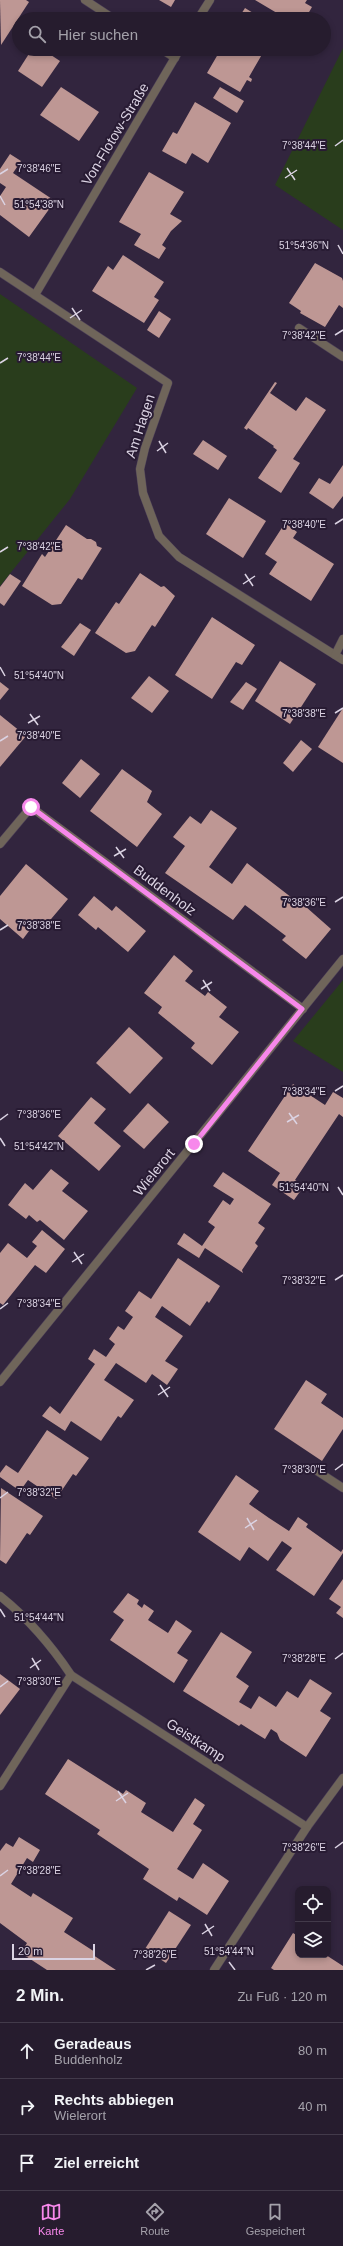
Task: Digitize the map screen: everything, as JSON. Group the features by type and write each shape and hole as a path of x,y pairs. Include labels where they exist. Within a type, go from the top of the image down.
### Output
{"street":[{"path":"85,0 103,12"},
{"path":"202,12 210,0"},
{"name":"Von-Flotow-Straße","path":"35,295 175,58"},
{"name":"Am Hagen","path":"0,272 168,383 145,448 140,469 143,493 159,536 179,558 343,660"},
{"path":"298,328 343,357"},
{"path":"335,655 343,639"},
{"name":"Buddenholz","path":"0,844 31,807 302,1009"},
{"name":"Wielerort","path":"0,1382 343,959"},
{"path":"314,1469 343,1488"},
{"path":"0,1596 19,1612 54,1649 71,1675 0,1786"},
{"name":"Geistkamp","path":"71,1675 307,1827"},
{"path":"214,1970 307,1827 343,1778"}],"green space":[{"path":"343,48 343,230 275,185"},
{"path":"0,294 137,388 70,499 0,586"},
{"path":"343,980 343,1072 293,1041"}],"building":[{"path":"0,0 26,0 29,2 22,12 12,12 12,28 1,45"},
{"path":"159,0 175,0 171,7"},
{"path":"255,0 307,0 305,3 312,7 309,12 275,12"},
{"path":"245,8 252,12 242,12"},
{"path":"28,56 52,56 60,61 42,87 18,71"},
{"path":"217,56 261,56 249,77 252,79 251,82 247,80 240,92 207,73"},
{"path":"61,87 99,112 79,141 40,115"},
{"path":"220,87 244,101 237,113 213,98"},
{"path":"195,102 231,123 208,163 192,153 186,164 162,151 173,132 177,134"},
{"path":"10,154 21,161 13,173 55,201 29,237 0,215 0,196 6,187 0,183 0,169"},
{"path":"149,172 184,192 170,214 182,221 171,231 162,245 166,248 159,259 134,245 141,234 119,222"},
{"path":"123,255 164,282 154,297 159,300 144,323 92,291 108,266 113,270"},
{"path":"315,263 342,278 343,281 343,308 339,305 325,327 300,313 301,311 289,303"},
{"path":"159,311 171,319 159,338 147,330"},
{"path":"275,382 277,383 270,393 296,411 306,397 326,410 293,459 300,463 281,493 258,478 277,450 273,447 274,446 248,428 247,430 244,428"},
{"path":"203,440 227,456 218,470 193,454"},
{"path":"343,465 343,496 333,509 309,493 319,478 330,484"},
{"path":"229,498 266,521 243,558 206,534"},
{"path":"285,523 297,532 293,538 334,564 311,601 269,574 277,562 265,554"},
{"path":"66,525 87,539 91,539 96,542 97,546 102,548 82,580 78,578 61,604 52,605 22,586 42,554 45,557"},
{"path":"140,573 161,587 164,586 175,596 155,627 152,625 135,651 126,653 95,633 116,602 119,604"},
{"path":"10,574 21,581 4,606 0,603 0,587"},
{"path":"212,617 255,645 242,665 236,662 212,699 175,675"},
{"path":"80,623 91,630 74,656 61,647"},
{"path":"280,661 316,684 290,724 255,701"},
{"path":"149,676 169,691 152,713 131,698"},
{"path":"0,682 9,689 0,700"},
{"path":"246,682 257,689 243,710 230,702"},
{"path":"343,708 343,763 318,747"},
{"path":"0,715 26,736 0,767"},
{"path":"301,740 312,749 293,772 283,763"},
{"path":"81,759 100,774 80,798 62,783"},
{"path":"122,769 152,791 147,802 162,814 137,847 90,811"},
{"path":"211,810 237,828 209,867 232,884 247,863 296,901 297,899 331,929 306,959 282,940 286,936 245,905 233,920 165,873 185,846 173,837 190,816 201,824"},
{"path":"26,864 68,899 46,925 38,919 23,939 0,919 0,896"},
{"path":"94,896 112,911 116,906 146,931 128,952 98,927 96,930 78,915"},
{"path":"174,955 193,971 185,981 205,996 208,992 227,1007 219,1017 239,1032 212,1065 191,1048 195,1043 158,1013 162,1007 144,993"},
{"path":"129,1027 163,1058 130,1094 96,1063"},
{"path":"293,1084 325,1105 333,1092 343,1098 343,1117 339,1114 295,1180 304,1186 294,1200 272,1185 280,1173 248,1151"},
{"path":"91,1097 106,1109 94,1123 121,1146 99,1171 58,1136"},
{"path":"148,1103 169,1122 144,1149 123,1131"},
{"path":"51,1169 69,1183 62,1191 88,1211 64,1240 40,1220 37,1222 29,1215 26,1219 8,1205 25,1183 33,1190"},
{"path":"223,1172 271,1204 258,1223 265,1228 255,1243 258,1246 242,1270 243,1273 205,1248 199,1258 177,1244 184,1233 202,1246 215,1227 208,1222 223,1200 230,1205 234,1199 213,1186"},
{"path":"42,1230 65,1249 46,1273 35,1265 3,1305 0,1303 0,1253 8,1243 27,1258 37,1246 32,1242"},
{"path":"178,1258 220,1286 209,1303 207,1301 190,1326 162,1306 155,1317 183,1336 165,1361 178,1369 167,1385 152,1374 146,1383 116,1363 104,1380 134,1400 121,1418 118,1416 101,1441 71,1421 65,1431 42,1416 50,1406 60,1414 95,1364 88,1359 94,1349 106,1357 115,1344 109,1339 118,1326 124,1330 133,1317 125,1311 139,1291 151,1299"},
{"path":"306,1380 327,1394 321,1403 343,1418 343,1429 322,1461 274,1429"},
{"path":"47,1430 89,1458 76,1476 73,1474 56,1499 28,1480 20,1491 0,1477 0,1473 6,1465 18,1473"},
{"path":"236,1475 259,1491 249,1504 269,1518 289,1531 298,1517 308,1524 306,1527 341,1552 343,1549 343,1553 314,1596 276,1570 292,1548 282,1541 268,1561 249,1547 240,1561 198,1532"},
{"path":"1,1488 43,1516 30,1535 27,1533 6,1564 0,1560"},
{"path":"343,1579 343,1618 336,1613 341,1607 329,1599"},
{"path":"128,1593 139,1600 137,1604 142,1608 144,1604 154,1611 148,1620 168,1633 176,1620 192,1631 177,1653 188,1660 174,1683 110,1640 124,1620 113,1612"},
{"path":"221,1632 252,1652 236,1677 249,1686 239,1702 251,1709 259,1696 276,1707 287,1691 298,1698 310,1679 332,1693 320,1711 331,1718 306,1757 280,1740 277,1733 271,1729 265,1739 241,1724 239,1726 183,1691"},
{"path":"0,1674 20,1689 0,1715"},
{"path":"68,1759 123,1794 126,1790 146,1803 141,1812 173,1832 195,1798 205,1805 193,1824 202,1830 177,1869 193,1879 203,1863 229,1881 207,1915 179,1897 177,1901 143,1879 149,1869 97,1834 100,1830 45,1794"},
{"path":"19,1837 40,1850 33,1862 27,1858 11,1884 31,1897 33,1893 73,1918 64,1932 95,1952 93,1955 116,1970 47,1970 21,1953 27,1943 0,1923 0,1851 6,1843 13,1847"},
{"path":"169,1911 191,1925 166,1963 145,1949"},
{"path":"293,1933 295,1934 295,1958 331,1958 343,1966 343,1970 274,1970 271,1968"}],"route":[{"path":"31,807 302,1009 286,1031 194,1144"}]}
